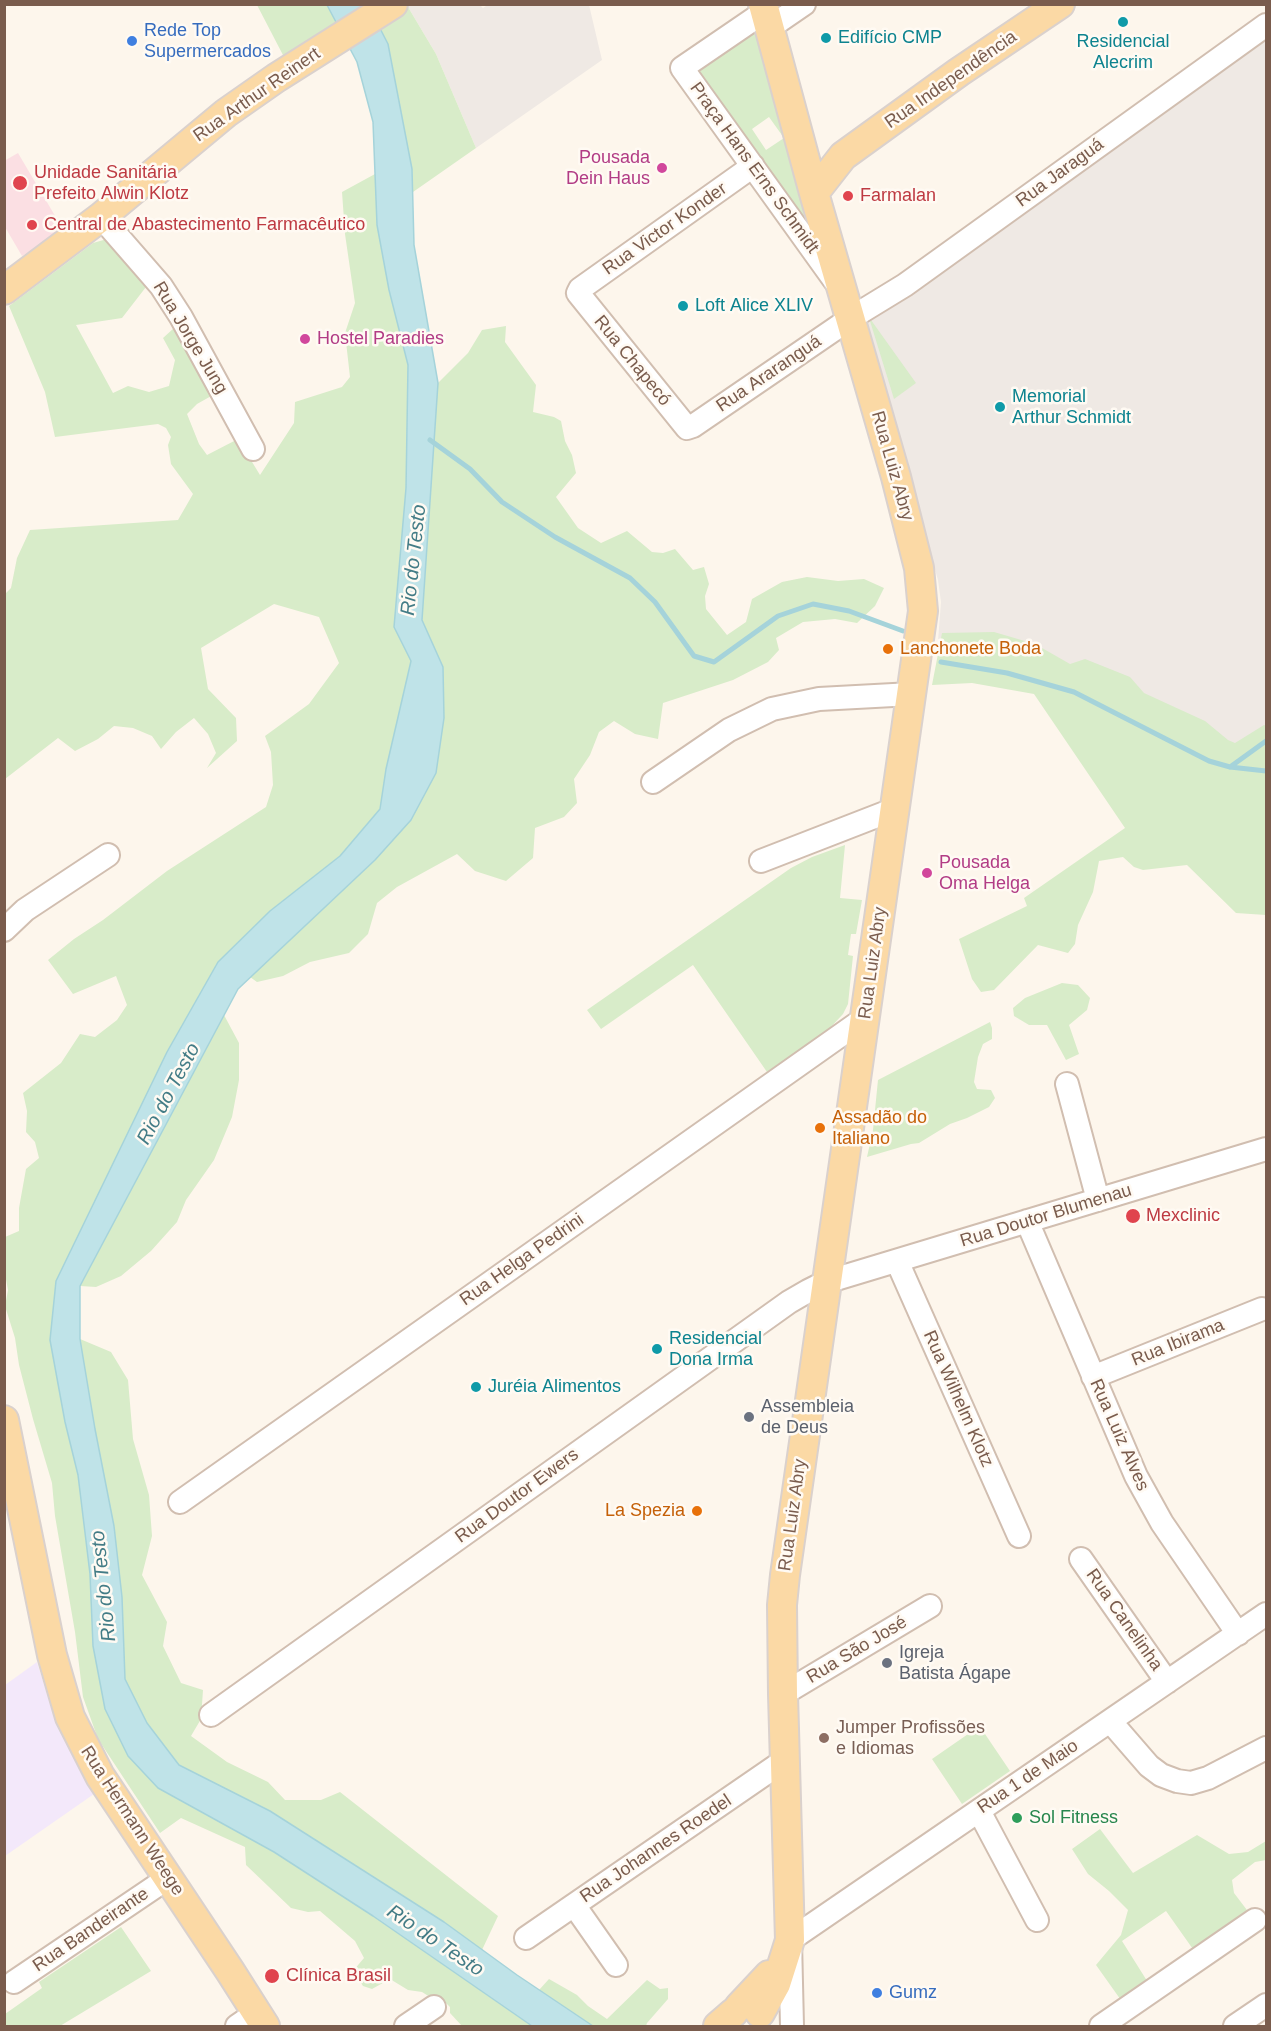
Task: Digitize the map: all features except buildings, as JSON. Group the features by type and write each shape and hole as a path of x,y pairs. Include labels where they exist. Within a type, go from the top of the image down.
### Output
{"main road":[{"name":"Rua Arthur Reinert","path":"101,217 226,112 393,4"},
{"name":"Rua Independência","path":"814,193 843,156 968,66 1060,4"},
{"name":"Rua Luiz Abry","path":"765,15 896,477 922,581 923,611 785,1575 782,1605 783,1694 790,1940"},
{"path":"798,136 818,158 825,160 843,156"},
{"path":"4,290 101,217"},
{"name":"Rua Hermann Weege","path":"4,1420 52,1655 70,1717 100,1776 168,1878 253,2022"},
{"path":"746,2019 767,1977 790,1940"}],"street":[{"path":"765,15 804,4"},
{"name":"Praça Hans Erns Schmidt","path":"765,15 682,68 842,290"},
{"name":"Rua Jaraguá","path":"850,318 905,285 1266,25"},
{"name":"Rua Victor Konder","path":"578,293 753,166"},
{"name":"Rua Jorge Jung","path":"101,217 161,286 181,317 253,449"},
{"name":"Rua Chapecó","path":"578,293 687,428"},
{"name":"Rua Araranguá","path":"687,428 850,318"},
{"path":"653,782 729,730 747,719 772,709 819,699 912,694"},
{"path":"761,861 895,809"},
{"path":"4,930 25,910 108,855"},
{"name":"Rua Helga Pedrini","path":"180,1502 865,1018"},
{"path":"1067,1083 1098,1200"},
{"name":"Rua Doutor Blumenau","path":"826,1282 1266,1149"},
{"name":"Rua Luiz Alves","path":"1027,1221 1148,1499 1238,1634"},
{"name":"Rua Wilhelm Klotz","path":"897,1261 1019,1536"},
{"name":"Rua Doutor Ewers","path":"211,1715 789,1302 826,1282"},
{"name":"Rua Ibirama","path":"1093,1377 1262,1308"},
{"name":"Rua Canelinha","path":"1081,1559 1167,1682"},
{"name":"Rua São José","path":"783,1694 930,1606"},
{"name":"Rua 1 de Maio","path":"790,1940 1266,1614"},
{"path":"1110,1721 1149,1766 1161,1775 1177,1781 1191,1783 1208,1778 1266,1748"},
{"name":"Rua Johannes Roedel","path":"526,1938 785,1760"},
{"path":"979,1811 1037,1920"},
{"name":"Rua Bandeirante","path":"14,1982 168,1878"},
{"path":"574,1905 616,1965"},
{"path":"1101,2026 1255,1920"},
{"path":"790,1940 792,2026"},
{"path":"1235,2026 1266,2005"},
{"path":"406,2026 434,2007"}],"shaded area":[{"path":"412,4 480,5 483,8 489,4 589,5 602,60 476,148 436,54 408,7"},
{"path":"1266,37 1266,738 1228,765 994,662 937,654 941,602 938,580 865,323"},
{"path":"18,153 64,231 22,256 5,227 4,161"},
{"path":"37,1662 57,1726 94,1794 5,1856 5,1685"}],"green space":[{"path":"257,5 327,5 338,23 284,57"},
{"path":"368,5 405,5 408,7 436,54 476,148 413,192 412,169 388,44"},
{"path":"756,30 816,238 696,71","holes":["769,117 784,138 766,150 752,129"]},
{"path":"375,174 377,225 389,290 408,365 406,488 394,627 411,661 386,769 380,809 340,856 270,911 218,962 167,1052 50,1340 65,1422 78,1475 90,1574 93,1646 105,1709 158,1788 274,1852 373,1916 532,2026 462,2026 450,2013 450,2007 444,2001 438,2002 422,1992 408,1990 390,1979 372,1989 363,1986 353,1971 364,1958 355,1941 320,1911 308,1912 291,1908 246,1865 245,1847 181,1818 160,1833 98,1739 83,1697 52,1483 33,1419 19,1365 15,1338 5,1306 8,1290 5,1274 5,1237 19,1231 19,1208 26,1169 39,1158 35,1142 26,1132 27,1111 23,1093 61,1063 80,1034 95,1037 117,1020 127,1005 116,976 73,994 48,960 167,871 266,807 273,785 271,752 265,736 309,704 339,663 319,617 274,604 201,648 208,689 236,718 237,741 207,768 216,753 208,734 194,718 176,732 161,749 152,736 133,728 114,726 98,739 75,751 58,738 5,779 4,595 11,588 17,558 30,530 178,520 193,494 171,464 168,445 171,437 166,428 158,424 55,437 45,392 9,306 93,243 107,239 122,248 146,287 122,318 76,325 113,393 128,386 149,392 169,386 175,360 163,338 174,328 213,395 197,404 187,414 199,444 207,455 238,439 260,475 294,423 295,402 342,387 350,377 345,333 355,303 345,234 342,192"},
{"path":"870,321 916,383 894,399"},
{"path":"506,326 505,342 536,385 533,412 561,421 576,473 556,497 578,528 601,543 627,531 652,552 663,553 675,549 693,570 704,567 709,584 705,596 706,609 727,635 746,622 752,599 782,582 807,577 838,581 864,579 884,588 875,606 857,623 835,619 803,622 776,638 779,650 768,662 733,680 663,703 658,739 635,734 614,721 599,732 590,755 574,779 577,803 564,817 535,828 533,858 506,881 475,871 457,854 397,887 377,903 368,934 349,953 310,962 283,976 257,982 250,977 375,860 443,667 422,620 438,383 468,353 482,330"},
{"path":"994,632 1035,644 1070,664 1085,659 1130,677 1144,693 1205,721 1235,743 1264,725 1266,726 1266,915 1236,913 1187,865 1143,870 1134,867 1123,857 1099,861 1093,892 1078,925 1075,944 1068,953 1038,945 994,990 981,992 972,979 959,939 1027,906 1024,898 1125,828 1034,694 972,683 932,685 942,633"},
{"path":"845,845 840,898 862,900 856,934 851,934 848,955 853,956 848,1004 843,1014 829,1029 767,1072 693,965 601,1029 587,1010 791,868 812,857"},
{"path":"1062,983 1078,985 1090,998 1087,1010 1069,1025 1079,1054 1066,1060 1047,1025 1029,1025 1014,1016 1013,1008 1025,998"},
{"path":"224,1015 239,1043 239,1080 232,1117 214,1160 186,1200 177,1222 151,1251 121,1276 96,1287 80,1286"},
{"path":"990,1022 992,1039 983,1044 978,1057 974,1082 977,1089 991,1090 995,1098 989,1107 950,1124 919,1143 867,1157 873,1130 878,1080"},
{"path":"80,1339 111,1352 128,1380 133,1439 149,1495 152,1536 142,1575 167,1622 163,1646 181,1683 203,1690 201,1719 191,1736 227,1762 268,1782 285,1800 321,1800 340,1792 498,1916 482,1950 444,1922 270,1811 179,1765 147,1723 125,1679 122,1597 114,1526"},
{"path":"971,1732 985,1734 1010,1771 962,1804 932,1759"},
{"path":"1100,1829 1133,1873 1197,1835 1229,1854 1248,1852 1266,1841 1266,1860 1255,1862 1232,1880 1234,1893 1250,1914 1195,1952 1166,1911 1122,1941 1149,1984 1123,2003 1096,1965 1121,1935 1128,1910 1088,1874 1072,1849"},
{"path":"121,1927 151,1971 60,2026 5,2026 5,2014 42,1988 39,1982"},
{"path":"549,1979 577,1995 607,2019 647,1980 660,1989 668,1988 668,1999 646,2026 593,2026 539,1990"}],"water":[{"name":"Rio do Testo","path":"327,5 368,5 388,44 412,169 414,245 438,383 422,620 443,667 444,718 436,773 411,820 375,860 238,989 80,1286 80,1339 114,1526 122,1597 125,1679 147,1723 179,1765 270,1811 444,1922 593,2026 532,2026 373,1916 274,1852 158,1788 128,1756 105,1709 93,1646 90,1574 78,1475 65,1422 50,1340 56,1281 167,1052 218,962 270,911 340,856 380,809 386,769 411,661 394,627 406,488 408,365 389,290 377,225 373,122 357,62"}],"waterway":[{"path":"430,440 470,469 502,502 555,537 630,578 655,602 694,656 714,662 778,616 813,604 849,611 903,631"},
{"path":"941,662 1007,673 1074,692 1209,761 1230,767 1266,771"},
{"path":"1230,767 1266,741"}],"place":[{"name":"Residencial Alecrim","path":"1123,22"},
{"name":"Edifício CMP","path":"826,38"},
{"name":"Rede Top Supermercados","path":"132,41"},
{"name":"Pousada Dein Haus","path":"662,168"},
{"name":"Unidade Sanitária Prefeito Alwin Klotz","path":"20,183"},
{"name":"Farmalan","path":"848,196"},
{"name":"Central de Abastecimento Farmacêutico","path":"32,225"},
{"name":"Loft Alice XLIV","path":"683,306"},
{"name":"Hostel Paradies","path":"305,339"},
{"name":"Memorial Arthur Schmidt","path":"1000,407"},
{"name":"Lanchonete Boda","path":"888,649"},
{"name":"Pousada Oma Helga","path":"927,873"},
{"name":"Assadão do Italiano","path":"820,1128"},
{"name":"Mexclinic","path":"1133,1216"},
{"name":"Residencial Dona Irma","path":"657,1349"},
{"name":"Juréia Alimentos","path":"476,1387"},
{"name":"Assembleia de Deus","path":"749,1417"},
{"name":"La Spezia","path":"697,1511"},
{"name":"Igreja Batista Ágape","path":"887,1663"},
{"name":"Jumper Profissões e Idiomas","path":"824,1738"},
{"name":"Sol Fitness","path":"1017,1818"},
{"name":"Clínica Brasil","path":"272,1976"},
{"name":"Gumz","path":"877,1993"}]}
